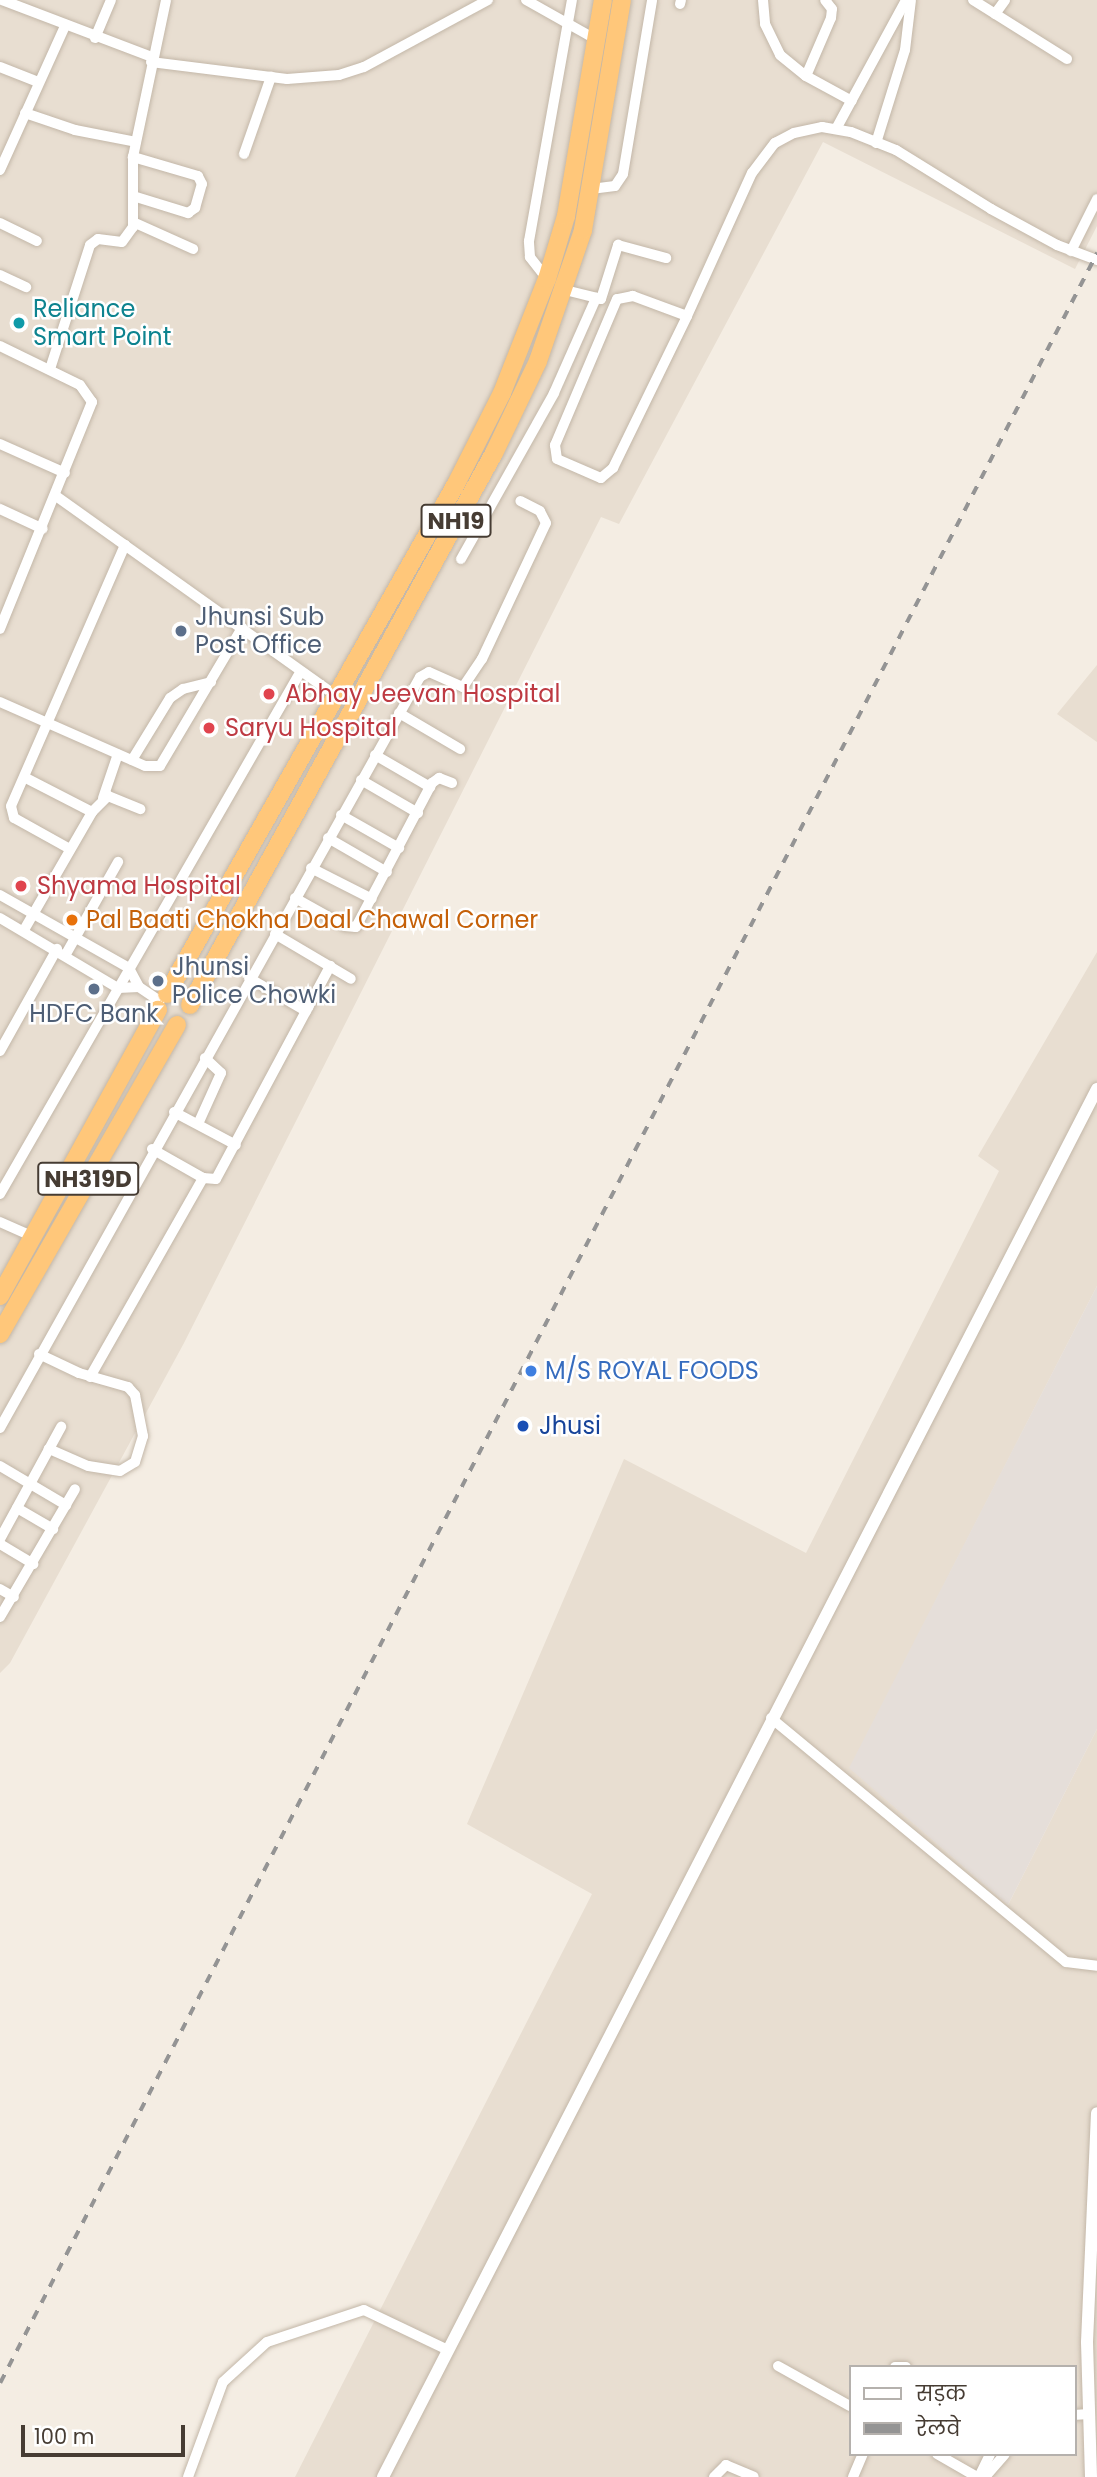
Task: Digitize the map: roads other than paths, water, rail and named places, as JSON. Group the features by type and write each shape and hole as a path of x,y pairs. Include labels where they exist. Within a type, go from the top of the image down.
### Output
{"highway":[{"name":"NH319D","path":"0,1296 161,1002 481,436 548,279 575,180 603,0"},
{"name":"NH19","path":"177,1025 189,1016 190,1006 494,453 569,291 603,188 622,0"},
{"path":"177,1025 166,1023 161,1002 181,994 190,1006"},
{"name":"NH319D","path":"0,1334 177,1025"}],"street":[{"path":"2,0 151,59 271,77 315,78 364,67 488,0"},
{"path":"95,38 111,0"},
{"path":"50,369 89,245 98,239 126,240 134,222 133,157 151,59 166,0"},
{"path":"526,0 597,40"},
{"path":"548,279 530,257 529,241 572,0"},
{"path":"603,188 623,174 652,0"},
{"path":"763,0 773,46 806,76 852,101"},
{"path":"806,76 831,18 832,9 825,0"},
{"path":"836,129 908,0"},
{"path":"876,143 905,50 908,0"},
{"path":"974,0 1067,58"},
{"path":"995,14 1005,0"},
{"path":"0,170 65,26"},
{"path":"0,67 38,82"},
{"path":"244,154 271,77"},
{"path":"25,113 75,130 136,142"},
{"path":"687,316 633,296 621,296 614,304 554,451 556,460 601,478 613,468 687,316 752,173 775,143 794,133 836,129 913,158 979,202 1071,251 1097,260"},
{"path":"132,196 188,213 195,208 202,184 198,176 133,157"},
{"path":"1071,251 1097,199"},
{"path":"134,222 193,249"},
{"path":"0,223 37,241"},
{"path":"461,559 555,393 618,245 666,258"},
{"path":"0,275 26,287"},
{"path":"569,291 614,304"},
{"path":"0,346 80,385 92,402 43,529 0,629"},
{"path":"0,444 65,473"},
{"path":"56,496 335,695"},
{"path":"0,1428 152,1149 424,673 463,687 482,659 546,523 540,511 520,501"},
{"path":"0,509 43,529"},
{"path":"70,849 11,813 125,545"},
{"path":"0,702 132,760 154,767 165,762 242,628"},
{"path":"0,1194 301,671"},
{"path":"132,760 170,698 183,689 211,682"},
{"path":"399,713 460,749"},
{"path":"24,930 92,812 103,798 118,754"},
{"path":"375,755 430,787"},
{"path":"24,778 92,812"},
{"path":"295,898 351,929 359,925 430,787 439,778 452,783"},
{"path":"361,780 418,813"},
{"path":"103,798 115,797 141,810"},
{"path":"341,815 399,848"},
{"path":"328,838 387,872"},
{"path":"0,1051 61,952 76,935 118,862"},
{"path":"311,868 372,899"},
{"path":"0,895 76,935 129,968 139,988 161,1002"},
{"path":"0,918 118,988 139,988"},
{"path":"275,934 351,979"},
{"path":"152,1149 203,1178 216,1179 330,966"},
{"path":"249,978 306,1010"},
{"path":"198,1125 221,1073 205,1058"},
{"path":"383,2477 771,1718 1097,1089"},
{"path":"174,1112 236,1145"},
{"path":"90,1377 203,1178"},
{"path":"0,1235 3,1223 33,1237"},
{"path":"39,1354 90,1377 133,1391 143,1436 141,1453 127,1468 113,1472 49,1449"},
{"path":"33,1563 0,1541 61,1427"},
{"path":"0,1466 66,1505"},
{"path":"0,1618 75,1489"},
{"path":"17,1507 53,1529"},
{"path":"0,1589 14,1597"},
{"path":"771,1718 1066,1962 1097,1966"},
{"path":"1091,2477 1088,2414 1097,2113"},
{"path":"188,2477 223,2382 267,2342 364,2310 448,2350"},
{"path":"778,2366 848,2405"},
{"path":"1076,2415 1088,2414"},
{"path":"853,2477 862,2456"},
{"path":"941,2456 978,2477 989,2456"},
{"path":"985,2477 1003,2456"},
{"path":"714,2477 726,2465 754,2477"}],"railway":[{"path":"0,2383 1097,253"}],"place":[{"name":"Reliance Smart Point","path":"19,323"},
{"name":"Jhunsi Sub Post Office","path":"181,631"},
{"name":"Abhay Jeevan Hospital","path":"269,694"},
{"name":"Saryu Hospital","path":"209,728"},
{"name":"Shyama Hospital","path":"21,886"},
{"name":"Pal Baati Chokha Daal Chawal Corner","path":"72,920"},
{"name":"Jhunsi Police Chowki","path":"158,981"},
{"name":"HDFC Bank","path":"94,989"},
{"name":"M/S ROYAL FOODS","path":"531,1371"},
{"name":"Jhusi","path":"523,1426"}]}
